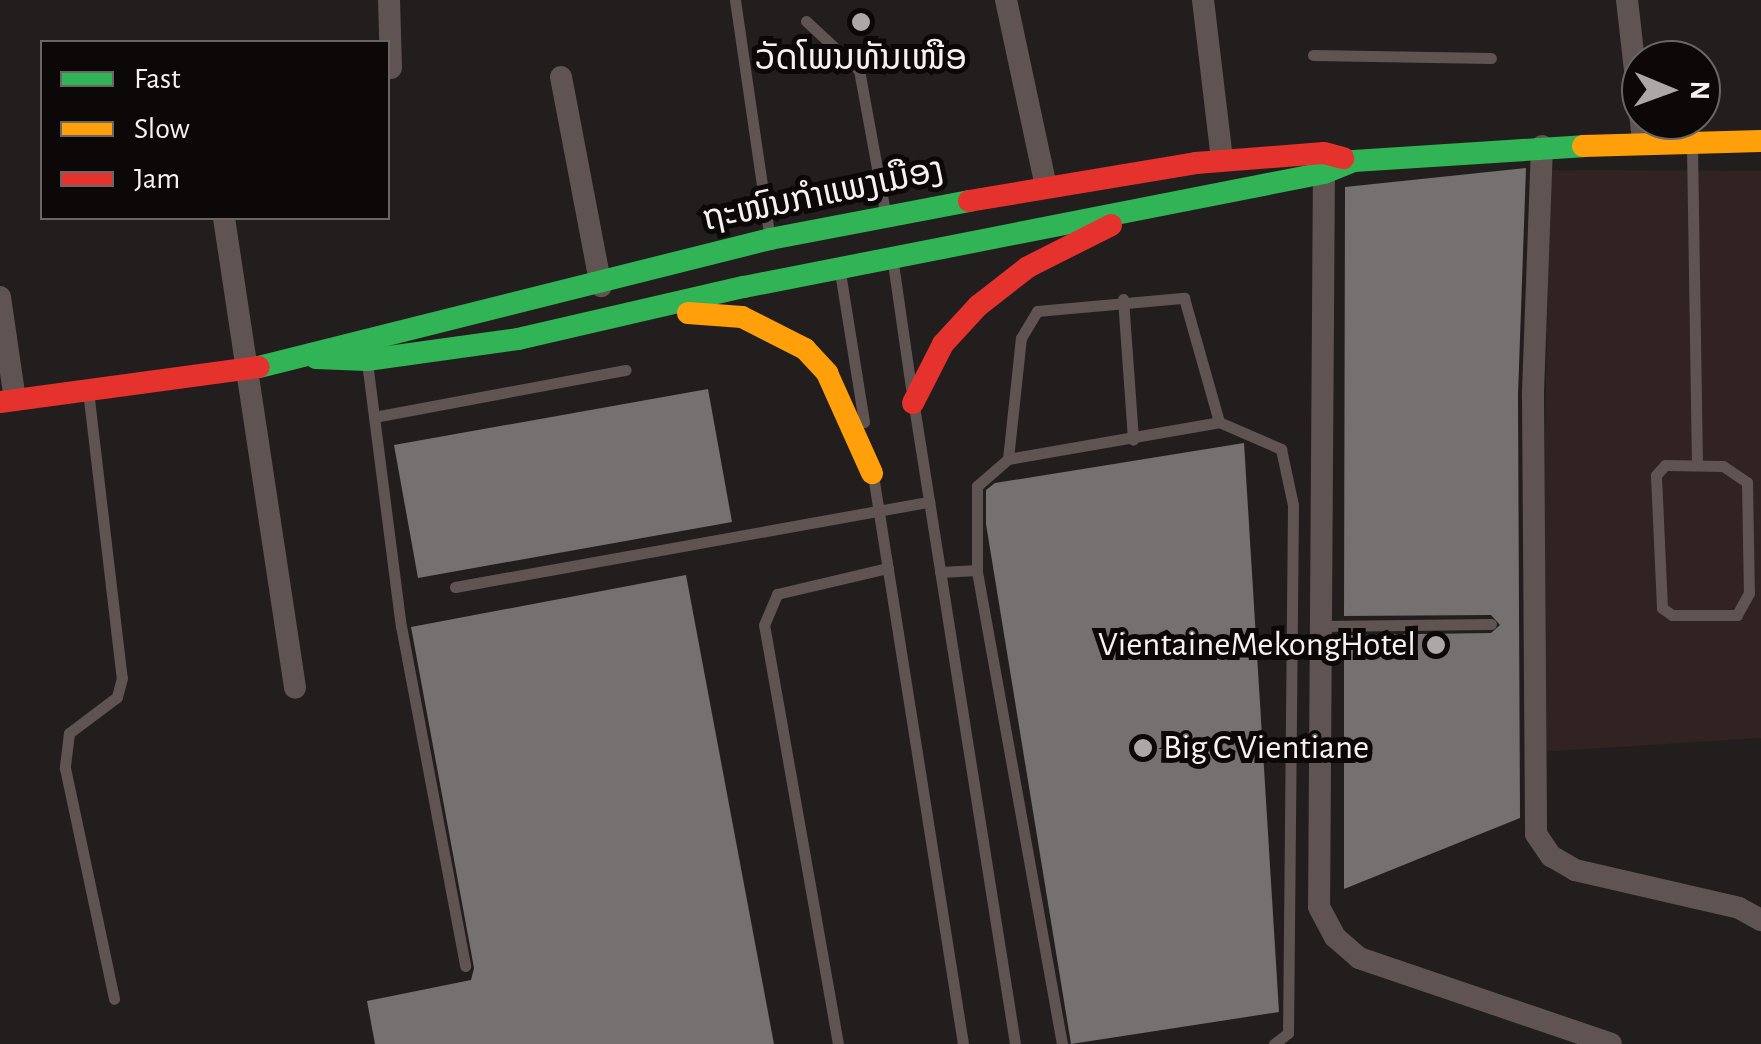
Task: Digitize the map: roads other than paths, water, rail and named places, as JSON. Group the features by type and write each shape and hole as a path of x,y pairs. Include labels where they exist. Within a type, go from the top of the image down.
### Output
{"main road":[{"name":"ຖະໜົນກຳແພງເມືອງ","path":"365,352 770,239 1046,186 1222,160 1354,162 1542,146 1761,141"},
{"name":"ຖະໜົນກຳແພງເມືອງ","path":"7,401 244,373 365,352 518,339 839,268 1146,207 1324,163"},
{"path":"913,403 943,344 978,306 1028,268 1146,207"},
{"path":"642,312 742,317 805,348 834,385 872,473"}],"street":[{"path":"389,0 391,68"},
{"path":"1006,0 1046,186"},
{"path":"1203,0 1222,160"},
{"path":"1627,0 1643,141"},
{"path":"561,77 601,286"},
{"path":"1542,146 1533,396 1536,834 1551,856 1575,870 1738,908 1761,920"},
{"path":"1324,163 1318,907 1335,936 1359,958 1611,1044"},
{"path":"886,215 892,258"},
{"path":"224,220 244,373 295,688"},
{"path":"832,226 839,268"},
{"path":"0,297 7,401"}],"lane":[{"path":"735,0 770,239"},
{"path":"806,21 858,70 886,215"},
{"path":"1313,55 1491,58"},
{"path":"1692,142 1696,465"},
{"path":"892,258 1014,1044"},
{"path":"839,268 963,1044"},
{"path":"1008,459 1021,338 1037,311 1123,299 1184,298 1219,422"},
{"path":"1123,299 1133,440"},
{"path":"365,352 401,626 466,966"},
{"path":"374,417 626,370"},
{"path":"88,394 122,678 117,697 70,733 65,768 114,999"},
{"path":"1062,1044 977,570 977,486 1008,459 1219,422 1281,449 1294,505 1288,1033 1274,1044"},
{"path":"1696,465 1723,466 1747,482 1748,593 1737,615 1672,615 1658,594 1656,474 1665,466 1696,465"},
{"path":"455,587 929,502"},
{"path":"1294,505 1322,508"},
{"path":"838,1044 764,624 777,594 888,568"},
{"path":"940,572 977,570"},
{"path":"1321,626 1491,624"}],"place":[{"name":"ວັດໂພນທັນເໜືອ","path":"861,22"},
{"name":"VientaineMekongHotel","path":"1436,645"},
{"name":"Big C Vientiane","path":"1143,748"}]}
